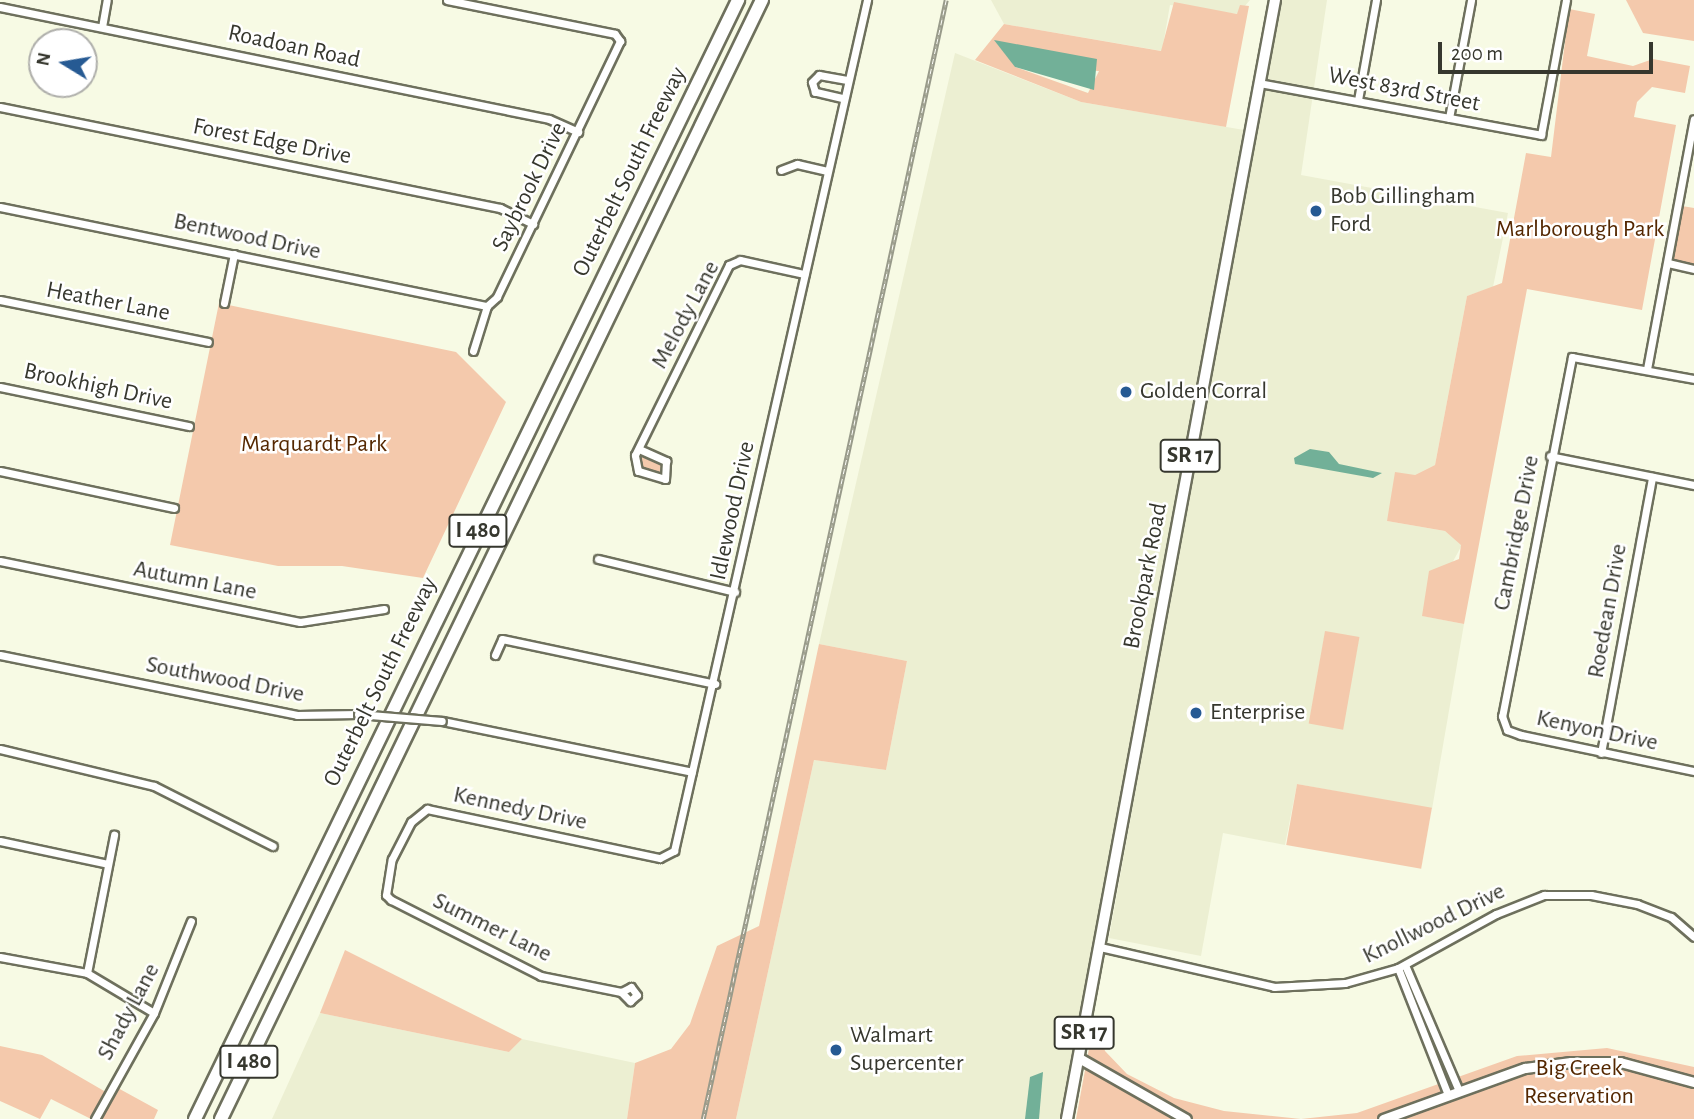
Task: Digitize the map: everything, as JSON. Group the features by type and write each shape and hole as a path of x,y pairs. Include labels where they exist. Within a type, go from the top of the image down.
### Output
{"highway":[{"name":"Outerbelt South Freeway","path":"195,1119 737,0"},
{"name":"Outerbelt South Freeway","path":"222,1119 762,0"}],"main road":[{"name":"Brookpark Road","path":"1067,1119 1275,0"}],"street":[{"path":"102,27 107,0"},
{"name":"Saybrook Drive","path":"447,0 619,37 578,132 533,224 486,306 473,351"},
{"name":"Idlewood Drive","path":"668,857 715,684 846,80 867,0"},
{"path":"1358,100 1376,0"},
{"path":"1449,118 1471,0"},
{"name":"West 83rd Street","path":"1259,83 1541,135 1566,0"},
{"name":"Roadoan Road","path":"0,7 549,119 578,132"},
{"path":"842,98 815,92 812,82 819,75 846,80"},
{"name":"Forest Edge Drive","path":"0,107 500,208 533,224"},
{"path":"1694,119 1647,369 1694,379"},
{"path":"781,170 797,164 827,170"},
{"name":"Bentwood Drive","path":"0,206 486,306"},
{"path":"224,303 234,254"},
{"name":"Melody Lane","path":"639,449 729,265 740,260 804,274"},
{"path":"1668,263 1694,269"},
{"name":"Heather Lane","path":"0,300 208,342"},
{"name":"Cambridge Drive","path":"1502,716 1550,456 1572,357 1647,369"},
{"name":"Brookhigh Drive","path":"0,387 189,426"},
{"path":"639,449 666,461 665,479 634,468 639,449"},
{"path":"1550,456 1694,485"},
{"path":"0,471 174,508"},
{"name":"Roedean Drive","path":"1601,753 1652,477"},
{"path":"598,559 735,592"},
{"name":"Autumn Lane","path":"0,561 300,622 384,609"},
{"path":"495,655 502,639 715,684"},
{"name":"Southwood Drive","path":"0,655 297,715 358,714 442,721 692,772"},
{"name":"Kenyon Drive","path":"1502,716 1514,732 1601,753 1694,771"},
{"path":"0,749 154,786 273,846"},
{"name":"Kennedy Drive","path":"392,859 411,822 427,809 668,857"},
{"path":"87,973 114,835"},
{"path":"0,841 108,863"},
{"name":"Summer Lane","path":"392,859 386,895 391,900 541,976 621,992"},
{"name":"Knollwood Drive","path":"1100,947 1274,987 1354,982 1402,966 1541,895 1591,895 1637,904 1671,917 1694,937"},
{"name":"Shady Lane","path":"95,1119 154,1013 191,921"},
{"path":"0,957 87,973 154,1013"},
{"path":"1402,966 1424,1006 1459,1091"},
{"path":"1402,966 1413,1011 1448,1095"},
{"path":"1413,1011 1424,1006"},
{"path":"1429,1050 1440,1045"},
{"path":"1079,1058 1186,1119"},
{"path":"1383,1119 1525,1068 1571,1062 1620,1062 1694,1082"}],"shaded area":[{"path":"991,0 1250,0 1238,14 1170,5 1162,51 1004,24"},
{"path":"1279,0 1327,0 1301,175 1508,213 1493,287 1467,296 1435,465 1415,475 1387,521 1445,531 1462,545 1423,616 1464,624 1432,809 1297,784 1285,845 1223,833 1201,956 1109,938"},
{"path":"994,40 1097,59 1094,90 1015,67"},
{"path":"955,53 1081,102 1244,130 1061,1119 736,1119 814,760 886,770 907,661 819,644"},
{"path":"1310,449 1329,452 1339,464 1382,473 1373,478 1295,464 1294,458"},
{"path":"320,1013 509,1052 522,1039 635,1063 627,1119 272,1119"},
{"path":"1043,1072 1039,1119 1025,1119 1030,1077"}],"green space":[{"path":"1626,0 1694,0 1694,41 1643,33"},
{"path":"1174,2 1237,14 1240,5 1249,6 1226,127 1081,102 975,60 1004,24 1161,51","holes":["1015,67 1099,71 1088,93"]},
{"name":"Marlborough Park","path":"1569,9 1595,14 1587,56 1633,66 1653,59 1690,66 1685,93 1652,87 1637,102 1634,117 1676,125 1642,310 1527,289 1464,624 1422,616 1429,571 1459,559 1461,545 1445,531 1387,521 1395,472 1415,475 1435,465 1467,296 1502,283 1526,153 1551,157"},
{"path":"1682,206 1694,208 1694,265 1671,260"},
{"name":"Marquardt Park","path":"219,303 456,352 506,402 423,578 342,566 278,566 170,545"},
{"path":"640,456 664,466 663,477 641,470"},
{"path":"1325,631 1359,637 1343,730 1309,724"},
{"path":"819,644 907,661 886,770 814,760 736,1119 627,1119 635,1063 671,1049 690,1024 717,946 759,926"},
{"path":"1297,784 1432,808 1421,869 1286,845"},
{"path":"345,950 522,1039 509,1052 320,1013"},
{"path":"1095,1016 1105,1051 1127,1074 1174,1098 1224,1111 1301,1119 1076,1119"},
{"path":"0,1046 42,1055 111,1095 116,1087 158,1110 154,1119 91,1119 51,1099 40,1119 0,1101"},
{"name":"Big Creek Reservation","path":"1607,1048 1694,1067 1694,1119 1301,1119 1357,1113 1517,1056"}],"railway":[{"path":"703,1119 946,0"}],"place":[{"name":"Bob Gillingham Ford","path":"1316,211"},
{"name":"Golden Corral","path":"1126,392"},
{"name":"Enterprise","path":"1196,713"},
{"name":"Walmart Supercenter","path":"836,1050"}]}
